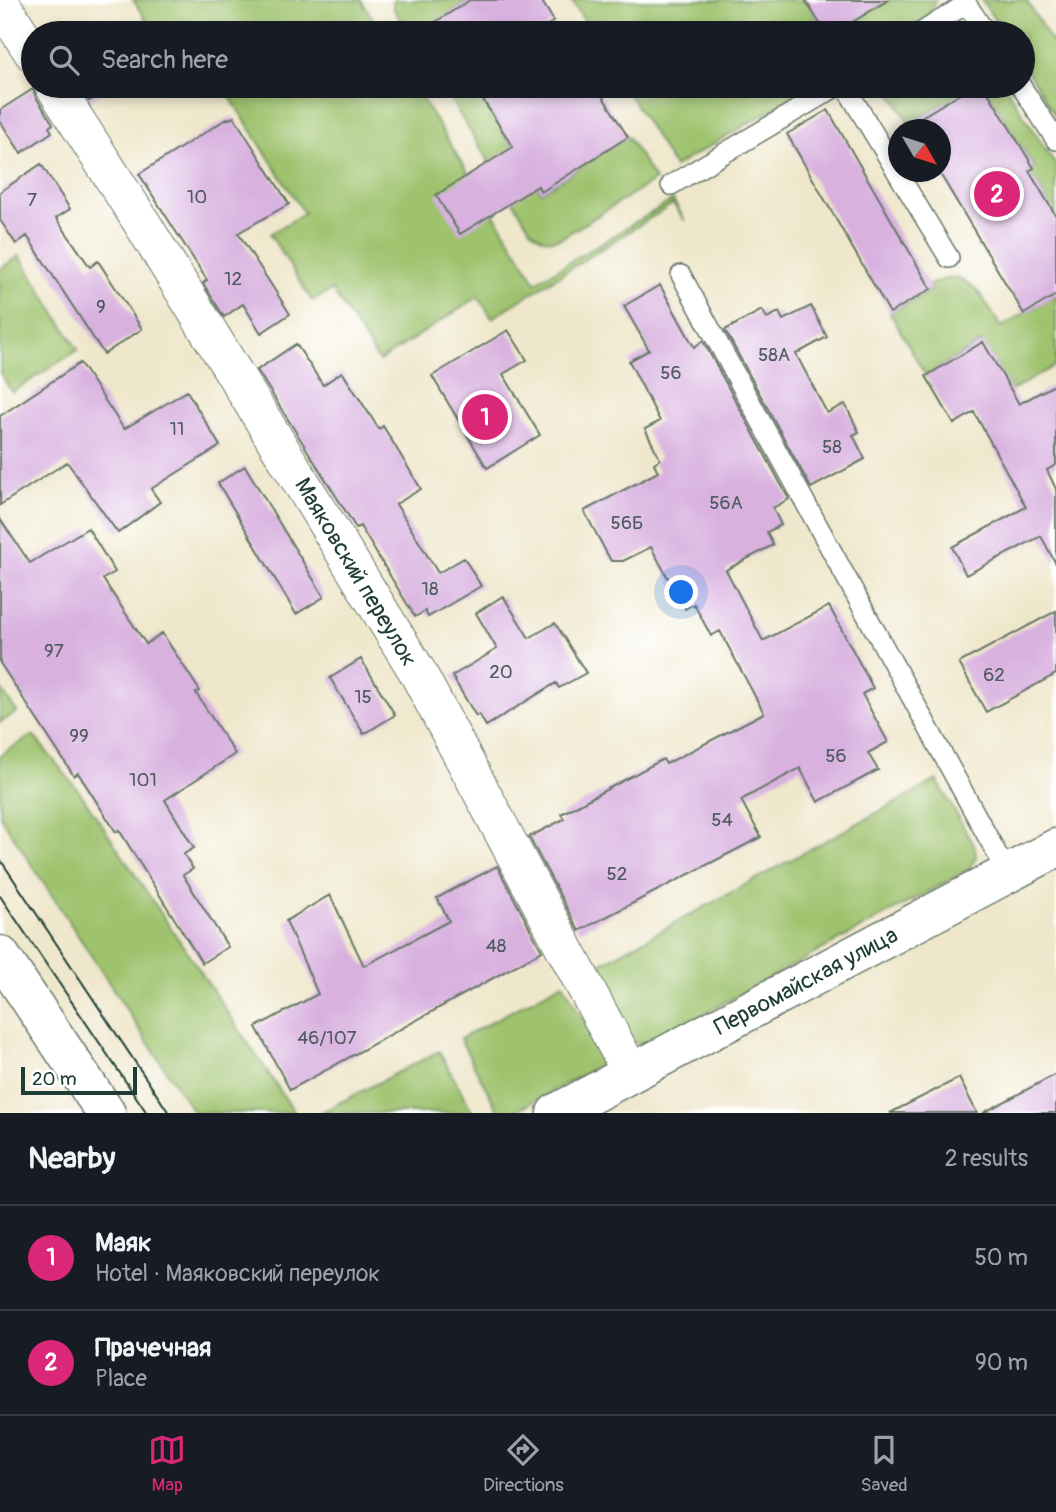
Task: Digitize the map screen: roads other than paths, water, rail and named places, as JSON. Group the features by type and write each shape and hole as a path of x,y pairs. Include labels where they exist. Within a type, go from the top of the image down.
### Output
{"street":[{"path":"0,2 21,34"},
{"name":"Маяковский переулок","path":"62,98 142,223 417,671 631,1073"},
{"name":"Первомайская улица","path":"556,1113 1056,848"},
{"path":"0,955 106,1113"}],"lane":[{"path":"937,21 965,2 978,21"},
{"path":"671,185 817,98"},
{"path":"852,98 949,258"},
{"path":"1029,98 1056,140"},
{"path":"681,275 1008,874"}],"tram line":[{"path":"0,859 169,1113"},
{"path":"0,896 147,1113"}],"place":[{"name":"Прачечная","path":"997,194"},
{"name":"Маяк","path":"485,417"}]}
